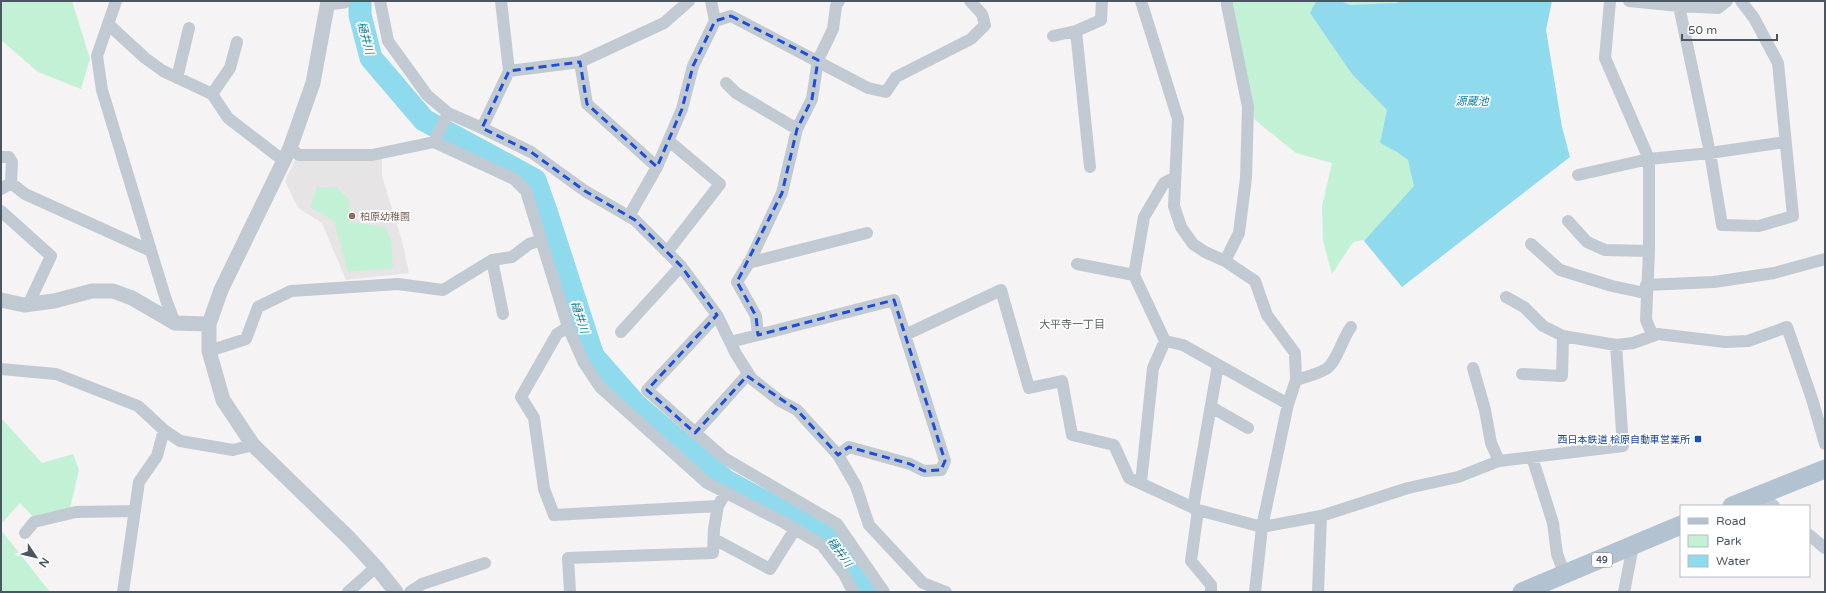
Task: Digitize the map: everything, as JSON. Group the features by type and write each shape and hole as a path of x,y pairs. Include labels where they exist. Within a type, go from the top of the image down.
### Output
{"main road":[{"path":"1739,505 1767,501 1825,469"},
{"name":"49","path":"1522,592 1680,525"}],"street":[{"path":"116,1 97,56 102,90 151,251 175,323"},
{"path":"380,1 388,41 427,95 448,113 531,152 585,191 636,220 681,266 717,315 730,342 752,379 780,401 797,410 838,455 856,486 869,525 923,583 946,592"},
{"path":"482,128 509,71 501,1"},
{"path":"509,71 580,62 664,23 689,1"},
{"path":"629,216 657,167 682,109 693,66 715,21 711,1"},
{"path":"758,335 756,316 737,282 748,263 782,193 797,129 812,99 818,60 833,29 836,6 839,1"},
{"path":"715,21 731,16 818,60 868,88 886,92 896,77 971,39 984,25 982,14 970,1"},
{"path":"1053,36 1076,31 1101,20 1102,1"},
{"path":"1141,1 1178,119 1174,206 1181,227 1193,244 1205,252 1225,261 1255,281 1267,315 1295,353 1296,380 1288,404 1262,527 1255,592"},
{"path":"1225,261 1239,233 1246,178 1248,107 1227,1"},
{"path":"1610,1 1606,58 1649,159 1649,251 1646,289 1646,320 1653,336"},
{"path":"1629,1 1718,8 1727,1"},
{"path":"1679,6 1710,153 1722,224 1759,226 1793,216 1778,63 1754,18 1741,1"},
{"path":"335,2 313,83 290,148 222,290 209,324 209,351 223,400 253,445 376,567 396,592"},
{"path":"108,24 145,58 163,71 212,94 228,118 284,161"},
{"path":"177,78 189,28"},
{"path":"1076,31 1090,167"},
{"path":"212,94 230,68 237,42"},
{"path":"580,62 587,104 657,167"},
{"path":"726,83 736,93 797,129"},
{"path":"434,142 448,113"},
{"path":"667,252 720,184 669,141"},
{"path":"290,148 298,155 372,155 434,142 514,180 526,191 568,327 584,364 600,387 707,483 795,529 822,545 844,574 853,592"},
{"path":"1578,175 1649,159 1710,153 1786,142"},
{"path":"1,157 9,157 12,162 6,186 151,251"},
{"path":"1141,483 1153,368 1165,340 1134,275 1144,217 1164,183 1175,177"},
{"path":"1,211 52,256 28,305"},
{"path":"1568,221 1587,242 1605,250 1649,251"},
{"path":"748,263 867,233"},
{"path":"209,351 246,339 258,307 291,291 398,284 443,290 492,260 512,257 529,244 541,240"},
{"path":"1531,244 1560,270 1612,286 1646,289 1714,282 1774,273 1825,259"},
{"path":"492,260 503,314"},
{"path":"1077,264 1134,275"},
{"path":"621,332 681,266"},
{"path":"905,335 1000,290 1029,388 1062,381 1072,435 1114,445 1129,478 1195,509 1262,527 1321,516 1408,488 1458,477 1499,461 1623,446 1616,345"},
{"path":"1,300 28,305 54,301 92,291 113,291 132,298 175,323 209,324"},
{"path":"1506,297 1524,307 1543,326 1563,336 1616,345 1633,343 1658,334 1725,342 1748,341 1787,327 1812,399 1825,444"},
{"path":"730,342 894,300 945,461 941,470 924,472 910,464 849,447 838,455"},
{"path":"717,315 648,390 724,458 837,524 884,592"},
{"path":"568,327 557,334 521,397 534,418 544,489 554,515 718,506"},
{"path":"1296,380 1327,369 1337,356 1345,335 1351,327"},
{"path":"1522,374 1562,376 1563,336"},
{"path":"1165,340 1183,345 1288,404"},
{"path":"1210,592 1211,585 1191,561 1195,509 1218,365"},
{"path":"1473,368 1485,410 1491,443 1499,461"},
{"path":"1,369 56,374 138,406 164,430 180,441 233,450 253,445"},
{"path":"695,433 748,374"},
{"path":"1211,407 1248,428"},
{"path":"123,592 139,482 157,456 164,430"},
{"path":"1532,456 1551,517 1557,554 1564,575"},
{"path":"570,592 568,558 714,552 718,506 726,492"},
{"path":"25,533 34,522 76,512 135,511"},
{"path":"1318,592 1321,516"},
{"path":"714,539 770,569 795,529"},
{"path":"1810,536 1825,548"},
{"path":"1624,592 1633,546"},
{"path":"410,592 422,584 484,563"},
{"path":"348,592 376,567"}],"highlighted area":[{"path":"731,16 818,60 812,99 797,129 782,193 737,282 756,316 758,335 894,300 945,461 941,470 924,471 910,464 849,447 838,455 797,410 747,376 695,433 647,390 717,315 681,266 635,220 585,191 531,152 482,128 509,71 580,62 587,104 657,167 682,109 693,66 715,21"}],"shaded area":[{"name":"柏原幼稚園","path":"296,158 382,159 382,176 402,241 409,273 346,280 322,223 298,208 285,181"}],"green space":[{"path":"1,1 72,1 90,59 81,89 38,72 1,40"},
{"path":"1232,1 1419,1 1381,90 1414,156 1423,194 1381,237 1353,242 1332,274 1323,241 1322,206 1332,163 1296,153 1255,120 1231,5"},
{"path":"317,187 337,188 349,199 350,222 385,227 391,240 393,268 348,272 334,221 310,207"},
{"path":"1,418 42,463 73,454 79,470 69,513 36,520 20,503 1,524"},
{"path":"1,530 50,592 1,592"}],"water":[{"name":"源蔵池","path":"1316,1 1340,1 1350,5 1397,3 1401,1 1552,1 1546,30 1562,127 1570,157 1402,287 1364,241 1414,186 1408,160 1380,143 1387,110 1352,74 1310,13"}],"waterway":[{"name":"樋井川","path":"360,1 360,15 371,58 424,120 535,180 593,356 636,405 726,481 828,536 870,592"}],"place":[{"name":"柏原幼稚園","path":"352,216"},
{"name":"西日本鉄道 桧原自動車営業所","path":"1698,439"}],"district":[{"name":"大平寺一丁目","path":"1072,324"}]}
